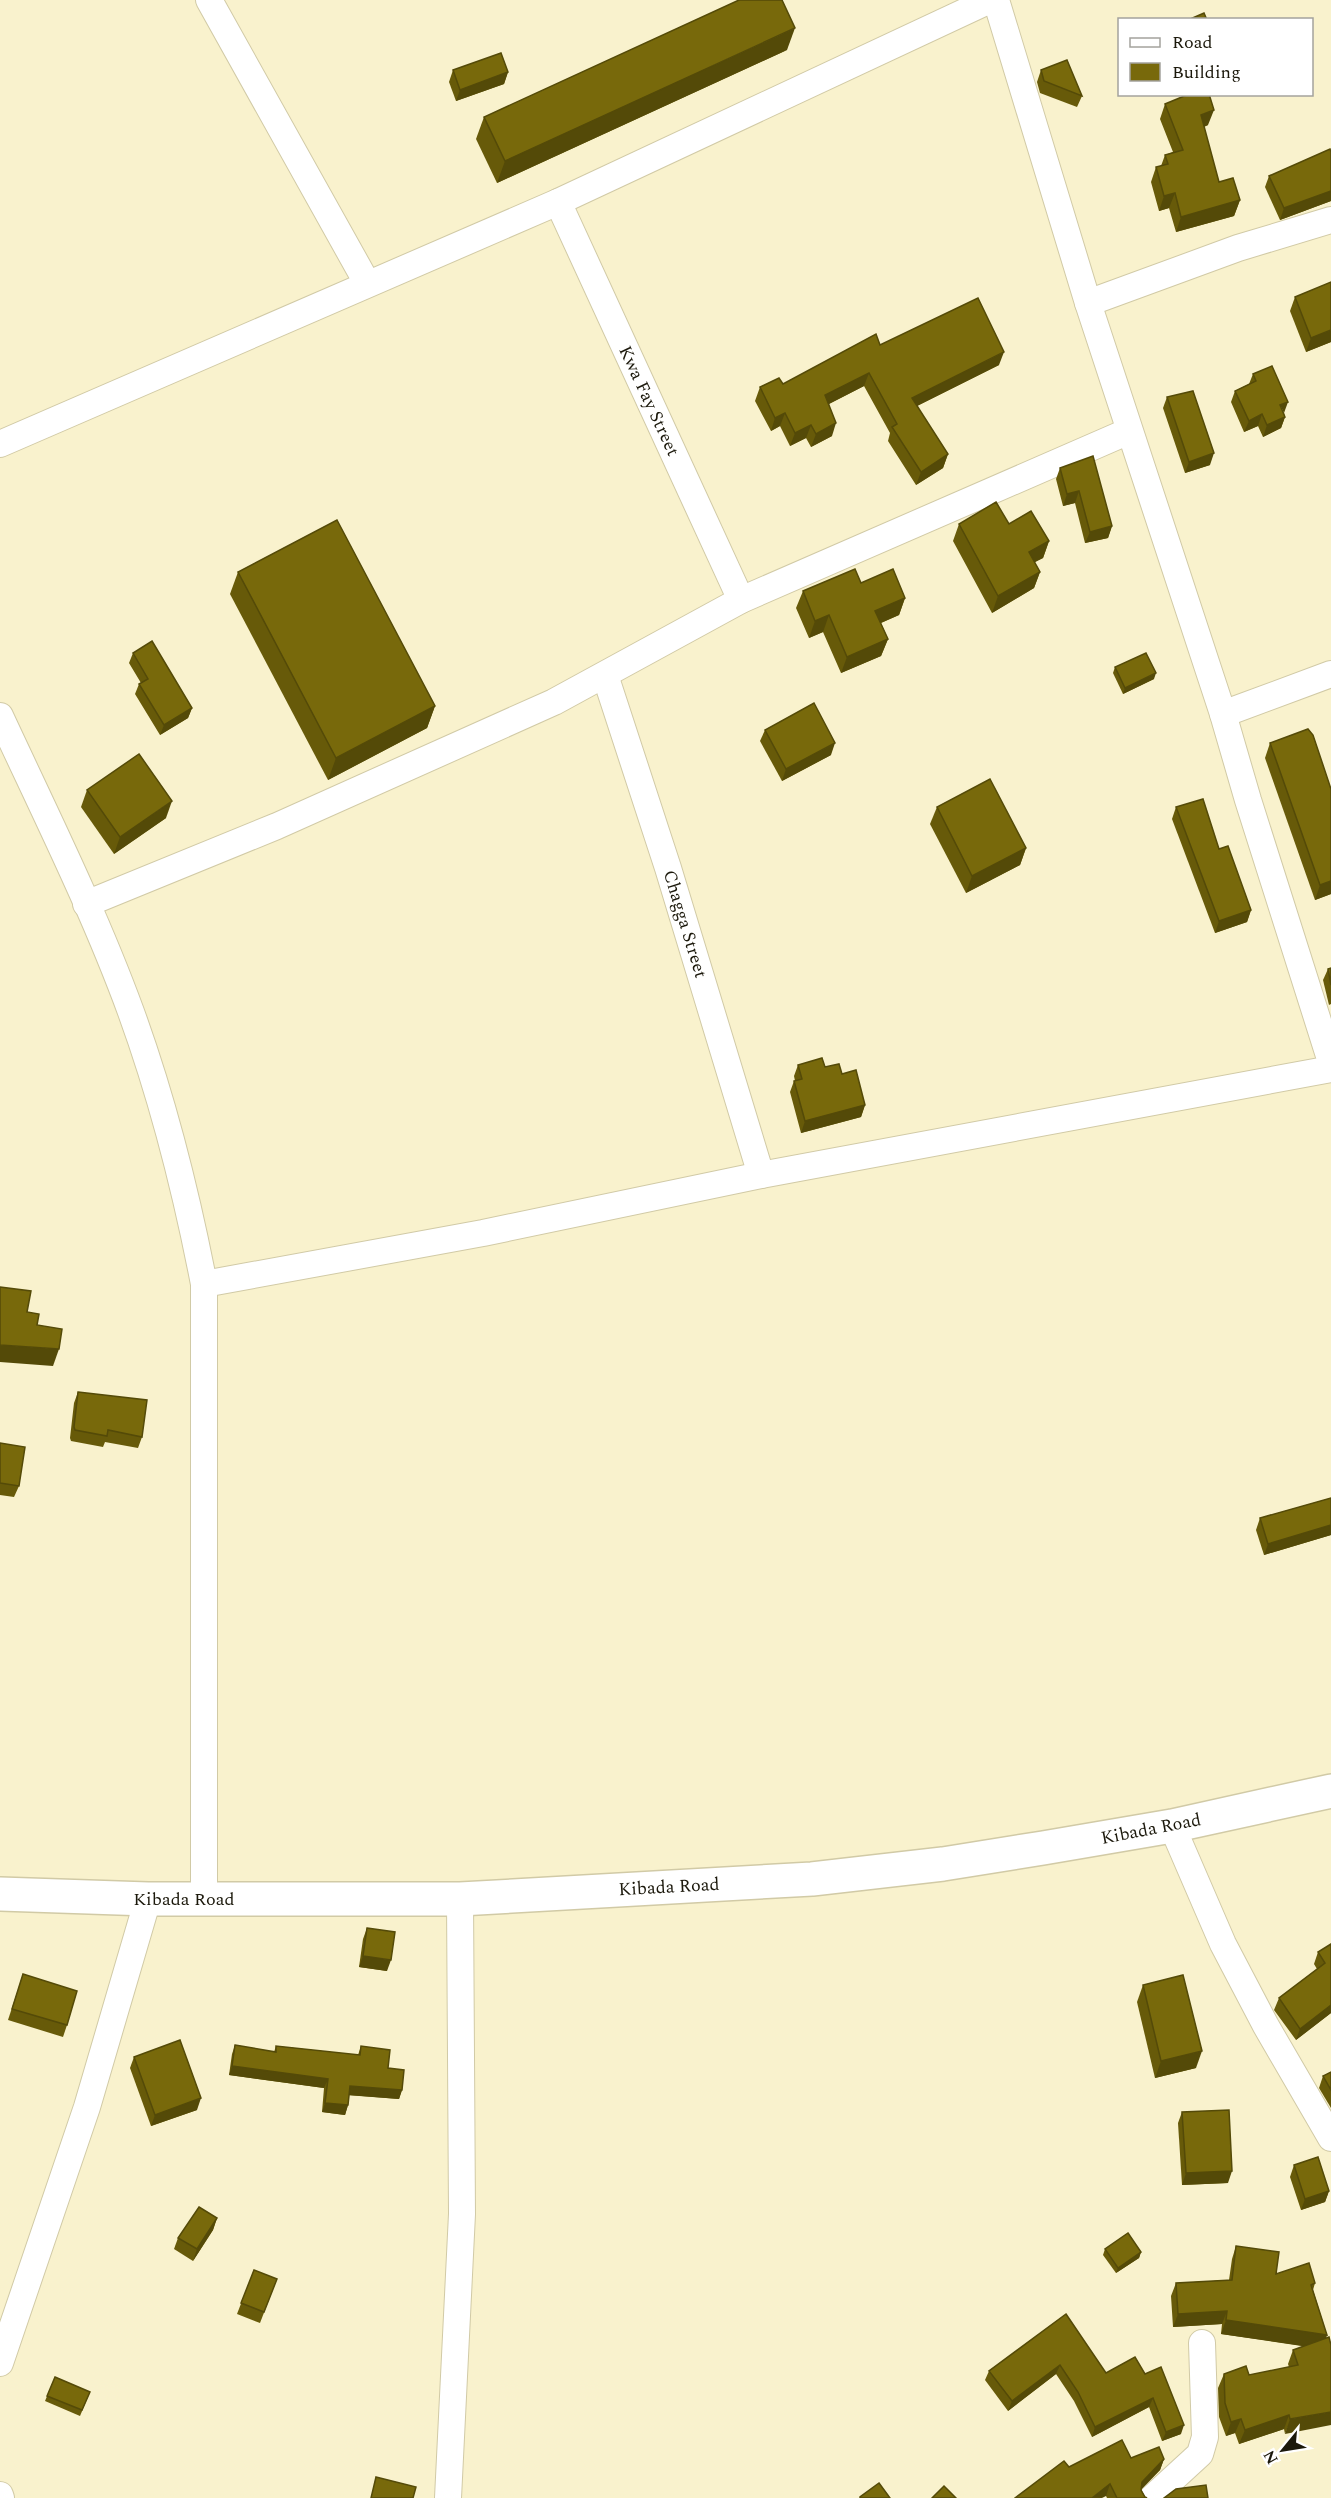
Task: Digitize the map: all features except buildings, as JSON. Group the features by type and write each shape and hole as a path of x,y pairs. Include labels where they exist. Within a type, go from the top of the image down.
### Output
{"main road":[{"name":"Kibada Road","path":"0,1894 204,1900 460,1899 812,1879 943,1864 1172,1826 1331,1791"}],"street":[{"path":"209,0 367,283"},
{"path":"0,444 558,202 990,0"},
{"path":"996,0 1088,303 1223,714 1331,1062"},
{"name":"Kwa Fay Street","path":"558,202 741,600"},
{"path":"1088,303 1238,248 1331,220"},
{"path":"86,904 288,821 554,702 741,600 1129,431"},
{"path":"1223,714 1331,674"},
{"name":"Chagga Street","path":"605,675 668,868 760,1175"},
{"path":"0,716 86,904 131,1011 185,1187 204,1284 204,1900"},
{"path":"204,1284 483,1233 760,1175 1331,1069"},
{"path":"1172,1826 1223,1944 1266,2026 1331,2138"},
{"path":"0,2363 87,2107 148,1899"},
{"path":"448,2498 462,2214 460,1899"},
{"path":"1152,2498 1200,2454 1203,2445 1206,2418 1202,2343"}]}
